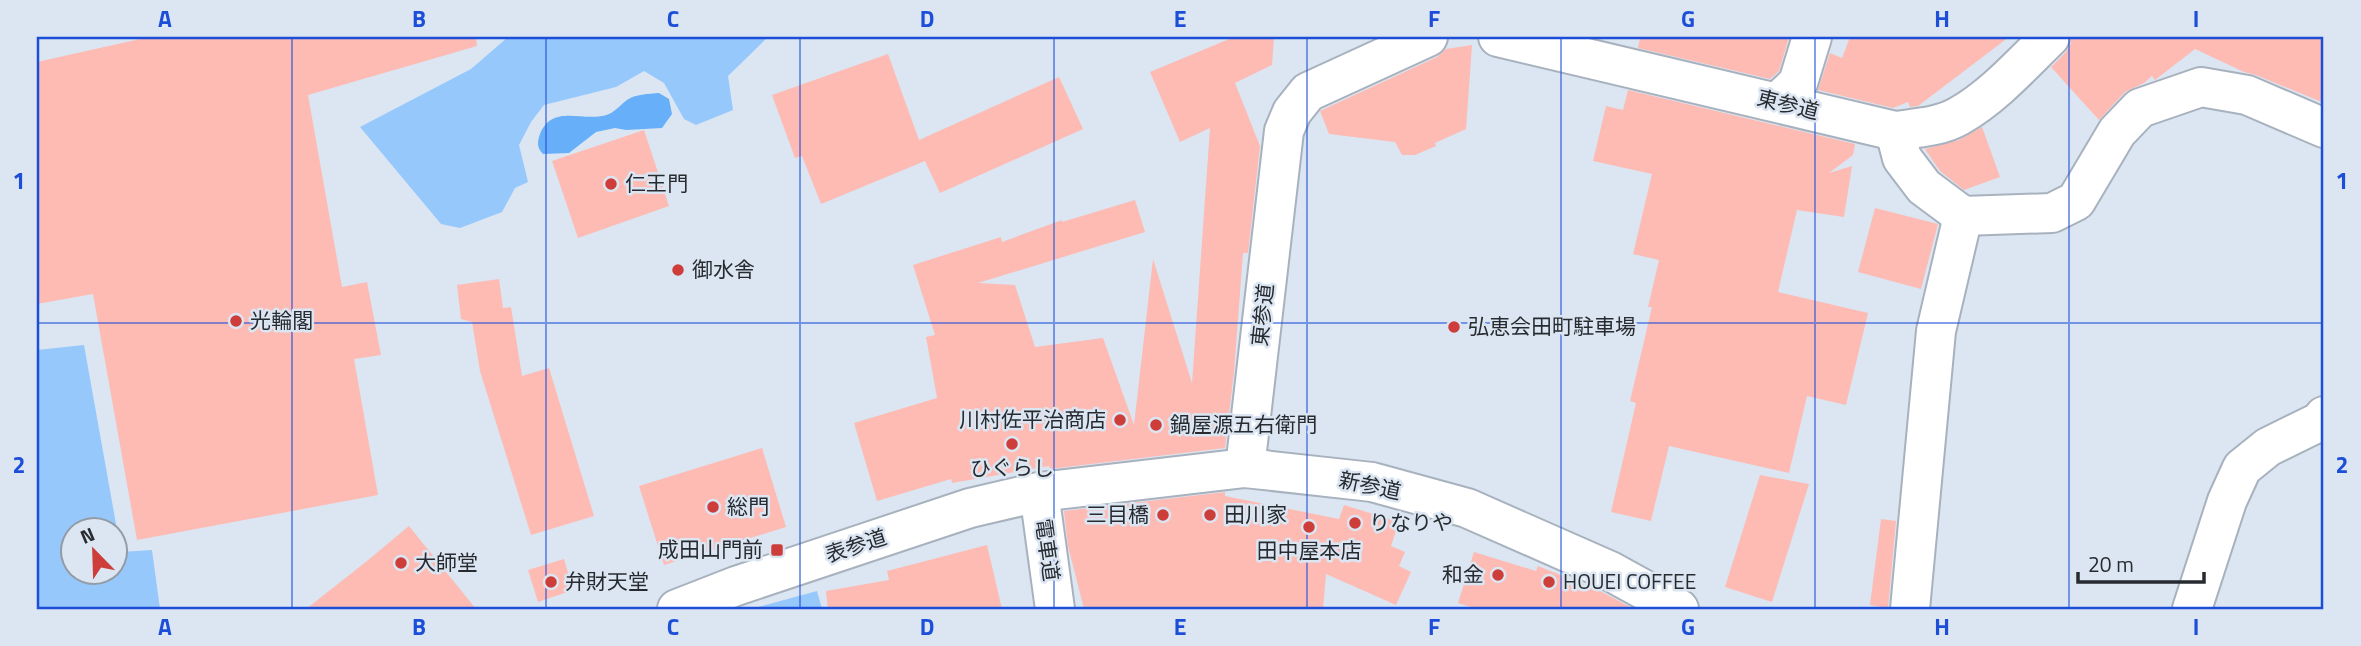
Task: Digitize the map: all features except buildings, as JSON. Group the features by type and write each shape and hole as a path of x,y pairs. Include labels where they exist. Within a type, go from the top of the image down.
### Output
{"street":[{"name":"東参道","path":"1245,467 1284,131 1292,112 1308,92 1428,37"},
{"name":"東参道","path":"1498,37 1895,131 1933,125 1958,117 1991,93 2050,37"},
{"path":"1778,102 1798,83 1812,37"},
{"path":"1895,131 1902,158 1924,187 1963,216 2052,213 2076,201 2117,132 2140,108 2201,87 2247,95 2324,128"},
{"path":"1910,609 1936,331 1963,216"},
{"path":"2192,609 2227,501 2242,468 2268,447 2321,422 2324,416"},
{"name":"新参道","path":"1038,492 1245,467 1372,482 1467,508 1510,525 1611,571 1679,609"},
{"name":"表参道","path":"677,609 736,586 971,508 1038,492"},
{"name":"電車道","path":"1038,492 1055,609"}],"shaded area":[{"path":"508,37 768,37 728,76 733,110 696,125 684,119 664,83 644,71 616,87 544,105 519,145 528,182 515,188 502,212 460,228 441,224 360,127 471,69"},
{"path":"659,93 669,99 672,114 662,128 615,128 596,132 569,153 543,154 540,149 540,134 553,119 561,116 600,116 612,113 634,97"},
{"path":"84,345 115,516 60,516 60,586 130,586 130,551 152,550 160,609 37,609 37,350"},
{"path":"817,591 822,609 751,609"}],"place":[{"name":"仁王門","path":"611,184"},
{"name":"御水舎","path":"678,270"},
{"name":"光輪閣","path":"236,321"},
{"name":"弘恵会田町駐車場","path":"1454,327"},
{"name":"川村佐平治商店","path":"1120,420"},
{"name":"鍋屋源五右衛門","path":"1156,425"},
{"name":"ひぐらし","path":"1012,444"},
{"name":"総門","path":"713,507"},
{"name":"三目橋","path":"1163,515"},
{"name":"田川家","path":"1210,515"},
{"name":"りなりや","path":"1355,523"},
{"name":"田中屋本店","path":"1309,527"},
{"name":"成田山門前","path":"777,550"},
{"name":"大師堂","path":"401,563"},
{"name":"和金","path":"1498,575"},
{"name":"弁財天堂","path":"551,582"},
{"name":"HOUEI COFFEE","path":"1549,582"}]}
